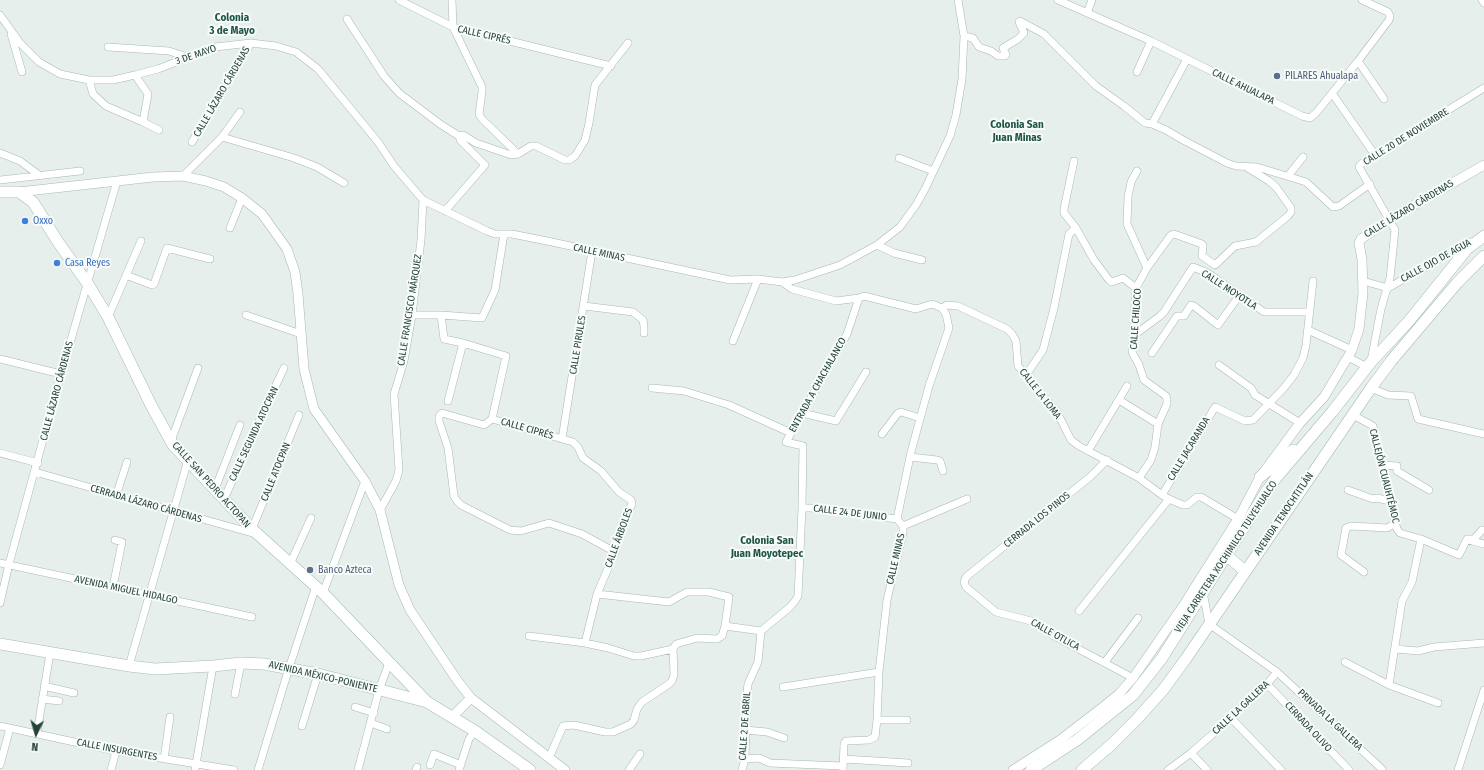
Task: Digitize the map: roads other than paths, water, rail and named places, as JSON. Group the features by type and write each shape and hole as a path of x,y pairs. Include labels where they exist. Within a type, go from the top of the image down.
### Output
{"main road":[{"path":"0,192 19,192"},
{"name":"CALLE SAN PEDRO ACTOPAN","path":"19,192 33,202 58,242 88,284 108,317 148,399 171,441 255,532 319,590 427,702"},
{"name":"VIEJA CARRETERA XOCHIMILCO TULYEHUALCO","path":"1030,770 1078,740 1133,696 1162,658 1266,492 1369,364 1409,321 1467,249 1484,235"},
{"name":"AVENIDA TENOCHTITLÁN","path":"1082,770 1127,729 1163,690 1371,388 1391,361 1457,283 1484,256"},
{"path":"1260,476 1312,435"},
{"path":"1226,555 1245,571"},
{"name":"AVENIDA MÉXICO-PONIENTE","path":"0,644 129,666 168,669 241,663 264,664 318,674 427,702 475,731 530,770"}],"street":[{"path":"399,0 453,27 452,0"},
{"path":"782,282 795,280 840,265 877,245 900,227 925,189 950,136 956,115 962,79 964,36 958,0"},
{"name":"CALLE AHUALAPA","path":"1058,0 1187,59 1302,116 1310,118 1316,113 1358,61 1389,20 1390,16 1388,12 1362,0"},
{"path":"1087,13 1092,0"},
{"path":"1482,0 1484,4"},
{"name":"3 DE MAYO","path":"0,16 20,43 39,62 60,74 89,80 113,80 158,69 215,47 250,43 276,46 296,52 318,69 378,142 394,166 423,200"},
{"path":"347,20 384,76 399,93 440,124 459,136 463,135 476,143 511,155 518,154 531,146 536,146 565,160 569,160 576,156 585,140 595,85 628,43"},
{"path":"964,36 973,38 979,47 991,51 998,56 1005,56 1006,55 1003,48 1024,33 1019,22 1020,21 1044,34 1096,86 1145,123 1152,124 1166,130 1227,163 1246,167 1258,167 1306,182 1333,207 1336,207 1370,184"},
{"name":"CALLE CIPRÉS","path":"453,27 611,66"},
{"name":"CALLE CIPRÉS","path":"453,27 482,87 479,114 482,119 518,154"},
{"path":"9,28 22,72"},
{"path":"1137,72 1151,42"},
{"name":"CALLE LÁZARO CÁRDENAS","path":"192,142 250,43"},
{"path":"108,47 169,51 187,57"},
{"path":"1152,124 1187,59"},
{"path":"1358,61 1384,99"},
{"path":"135,75 148,94 143,122"},
{"path":"89,80 93,94 106,106 159,130"},
{"name":"CALLE 20 DE NOVIEMBRE","path":"1390,219 1359,167 1361,164 1484,88"},
{"path":"1332,93 1375,155"},
{"path":"183,176 222,136 240,112"},
{"path":"222,136 294,158 317,167 344,183"},
{"path":"445,210 485,165 460,140 459,136"},
{"path":"0,153 20,161 39,175"},
{"path":"1288,176 1303,157"},
{"path":"899,158 933,171"},
{"path":"1074,161 1064,213 1076,228 1094,260 1109,280 1112,282 1124,278 1136,288"},
{"name":"CALLE LÁZARO CÁRDENAS","path":"1013,770 1060,740 1119,694 1133,678 1185,603 1238,519 1260,476 1300,423 1324,397 1350,353 1359,329 1362,308 1363,281 1360,240 1390,219 1484,165"},
{"path":"1208,273 1235,246 1256,242 1291,212 1291,208 1276,187 1246,167"},
{"path":"0,180 80,171"},
{"path":"1137,172 1131,182 1128,197 1127,224 1147,268"},
{"path":"19,192 153,177 183,176 224,186 262,214 286,249 295,272 304,369 314,409 365,481 380,510 404,599 425,634 471,698 565,770"},
{"name":"CALLE LÁZARO CÁRDENAS","path":"0,603 9,564 38,463 61,374 117,181"},
{"path":"230,228 242,198"},
{"name":"CALLE MINAS","path":"423,200 495,234 512,234 540,239 730,280 758,279 782,282"},
{"name":"CALLE FRANCISCO MÁRQUEZ","path":"380,510 398,476 399,470 394,394 404,361 412,315 421,240 423,200"},
{"path":"1308,330 1369,364 1380,309 1388,288 1395,235 1394,226 1390,219"},
{"path":"1026,375 1043,350 1054,308 1069,234 1076,228"},
{"path":"412,315 441,315 482,318 495,290 504,234"},
{"name":"CALLE CHILOCO","path":"1139,478 1151,460 1155,448 1158,424 1167,404 1167,399 1166,396 1144,380 1140,364 1132,352 1136,288 1147,268 1171,235 1174,234 1202,244 1202,256 1215,265"},
{"name":"CALLE OJO DE AGUA","path":"1388,288 1484,235"},
{"path":"108,317 141,241"},
{"path":"877,245 894,253 922,260"},
{"path":"126,275 152,285 154,284 167,248 210,259"},
{"name":"CALLE PIRULES","path":"562,439 592,251"},
{"name":"CALLE MOYOTLA","path":"1133,336 1164,312 1193,268 1208,273 1264,312 1310,312"},
{"path":"734,341 758,279"},
{"path":"1269,404 1294,375 1303,358 1308,330 1313,281"},
{"path":"1363,281 1388,288"},
{"name":"CALLE LA LOMA","path":"782,282 792,289 836,301 864,296 916,309 932,304 942,308 947,305 958,306 1007,329 1016,341 1018,366 1057,412 1071,440 1088,451 1139,478 1170,499 1183,505 1187,505 1197,497 1201,497 1238,519"},
{"path":"1152,353 1177,316 1184,316 1191,306 1194,306 1218,326 1239,296"},
{"name":"ENTRADA A CHACHALANCO","path":"802,508 803,446 786,442 847,334 859,298"},
{"path":"584,306 633,312 643,320 644,333"},
{"name":"CALLE MINAS","path":"843,765 844,744 846,741 872,740 875,737 887,600 903,533 903,526 897,519 920,418 929,386 949,328 946,314 942,308"},
{"path":"246,315 301,334"},
{"path":"441,315 444,339 506,356 492,419 484,425 442,413 439,416 439,421 448,448 454,496 457,501 461,505 510,530 521,531 549,523 582,534 615,552"},
{"path":"448,401 463,343"},
{"path":"0,359 61,374"},
{"path":"1219,365 1251,388 1256,395 1300,423"},
{"path":"171,441 198,368"},
{"name":"CALLE SEGUNDA ATOCPAN","path":"224,500 284,368"},
{"path":"802,412 836,421 866,372"},
{"path":"1088,451 1127,386"},
{"path":"652,388 684,391 729,405 791,433"},
{"path":"1371,388 1388,395 1411,396 1418,419 1484,434"},
{"path":"1119,400 1158,424"},
{"name":"CALLE JACARANDA","path":"1162,495 1215,407 1248,422 1253,420 1269,404"},
{"path":"882,434 898,413 901,412 920,418"},
{"name":"CALLE ATOCPAN","path":"255,532 299,414"},
{"name":"CALLEJÓN CUAUHTÉMOC","path":"1352,414 1373,426 1398,531 1459,555 1467,539"},
{"name":"CALLE CIPRÉS","path":"492,419 562,439"},
{"path":"215,489 240,425"},
{"name":"CALLE ÁRBOLES","path":"562,439 573,442 583,458 601,471 618,492 631,500 632,504 625,517 615,552 597,594 585,643"},
{"path":"0,453 38,463"},
{"path":"910,457 940,461 943,471"},
{"path":"129,666 188,460"},
{"name":"CERRADA LOS PINOS","path":"966,577 1090,477 1107,460"},
{"path":"116,496 127,462"},
{"path":"1382,465 1397,466 1397,471 1429,490"},
{"name":"CERRADA LÁZARO CÁRDENAS","path":"35,472 173,512 255,532"},
{"path":"258,770 289,668 319,590 365,481"},
{"path":"1348,490 1390,501"},
{"path":"903,526 967,499"},
{"path":"1079,612 1170,499"},
{"path":"725,626 761,631 796,601 798,596 802,508"},
{"name":"CALLE 24 DE JUNIO","path":"802,508 897,519"},
{"path":"290,564 311,518"},
{"path":"1364,572 1341,555 1346,528 1351,526 1387,528 1396,523"},
{"path":"1467,539 1474,539 1482,530"},
{"path":"1390,685 1402,601 1412,582 1421,539"},
{"path":"1467,539 1484,544"},
{"path":"113,588 122,542 115,540"},
{"name":"AVENIDA MIGUEL HIDALGO","path":"0,562 113,588 252,617"},
{"name":"CALLE OTLICA","path":"966,577 964,582 966,586 996,612 1032,621 1054,636 1133,678"},
{"path":"549,758 563,726 574,725 605,732 613,732 631,724 634,720 637,709 642,702 672,681 674,675 673,649 676,644 682,641 697,638 717,639 722,636 729,597 709,592 687,592 669,602 597,594"},
{"path":"1203,592 1209,624"},
{"path":"1105,662 1138,618"},
{"name":"CALLE LA GALLERA","path":"1168,770 1191,753 1231,718 1268,684 1278,672 1209,624"},
{"name":"CALLE 2 DE ABRIL","path":"742,770 744,759 748,684 758,662 761,631"},
{"path":"529,636 585,643 634,656 641,656 673,649"},
{"path":"1396,648 1418,651 1434,647 1484,643"},
{"path":"36,733 50,653"},
{"path":"1346,662 1390,685 1438,703"},
{"path":"234,694 241,663"},
{"path":"358,770 379,690 389,663"},
{"path":"196,767 213,666"},
{"path":"783,687 880,672"},
{"name":"PRIVADA LA GALLERA","path":"1278,672 1382,769"},
{"path":"302,726 318,674"},
{"name":"CERRADA OLIVO","path":"1268,684 1348,770"},
{"path":"44,686 74,693"},
{"path":"1458,770 1484,690"},
{"path":"452,717 471,698"},
{"path":"42,699 60,701"},
{"path":"355,707 374,713"},
{"path":"164,758 170,717"},
{"path":"1231,718 1281,770"},
{"path":"877,720 907,720"},
{"path":"371,723 387,729"},
{"name":"CALLE INSURGENTES","path":"0,726 116,751 164,758 196,767 234,770"},
{"path":"0,765 10,728"},
{"path":"745,730 767,732 784,738"},
{"path":"430,765 434,754 460,768 469,739 475,731"},
{"path":"111,770 116,751"},
{"path":"1191,753 1207,770"},
{"path":"629,770 640,754"},
{"path":"744,759 759,758 770,763 843,765 908,763"}],"place":[{"name":"PILARES Ahualapa","path":"1277,76"},
{"name":"Oxxo","path":"25,221"},
{"name":"Casa Reyes","path":"57,263"},
{"name":"Banco Azteca","path":"310,570"}],"district":[{"name":"Colonia 3 de Mayo","path":"232,24"},
{"name":"Colonia San Juan Minas","path":"1017,131"},
{"name":"Colonia San Juan Moyotepec","path":"767,547"}]}
